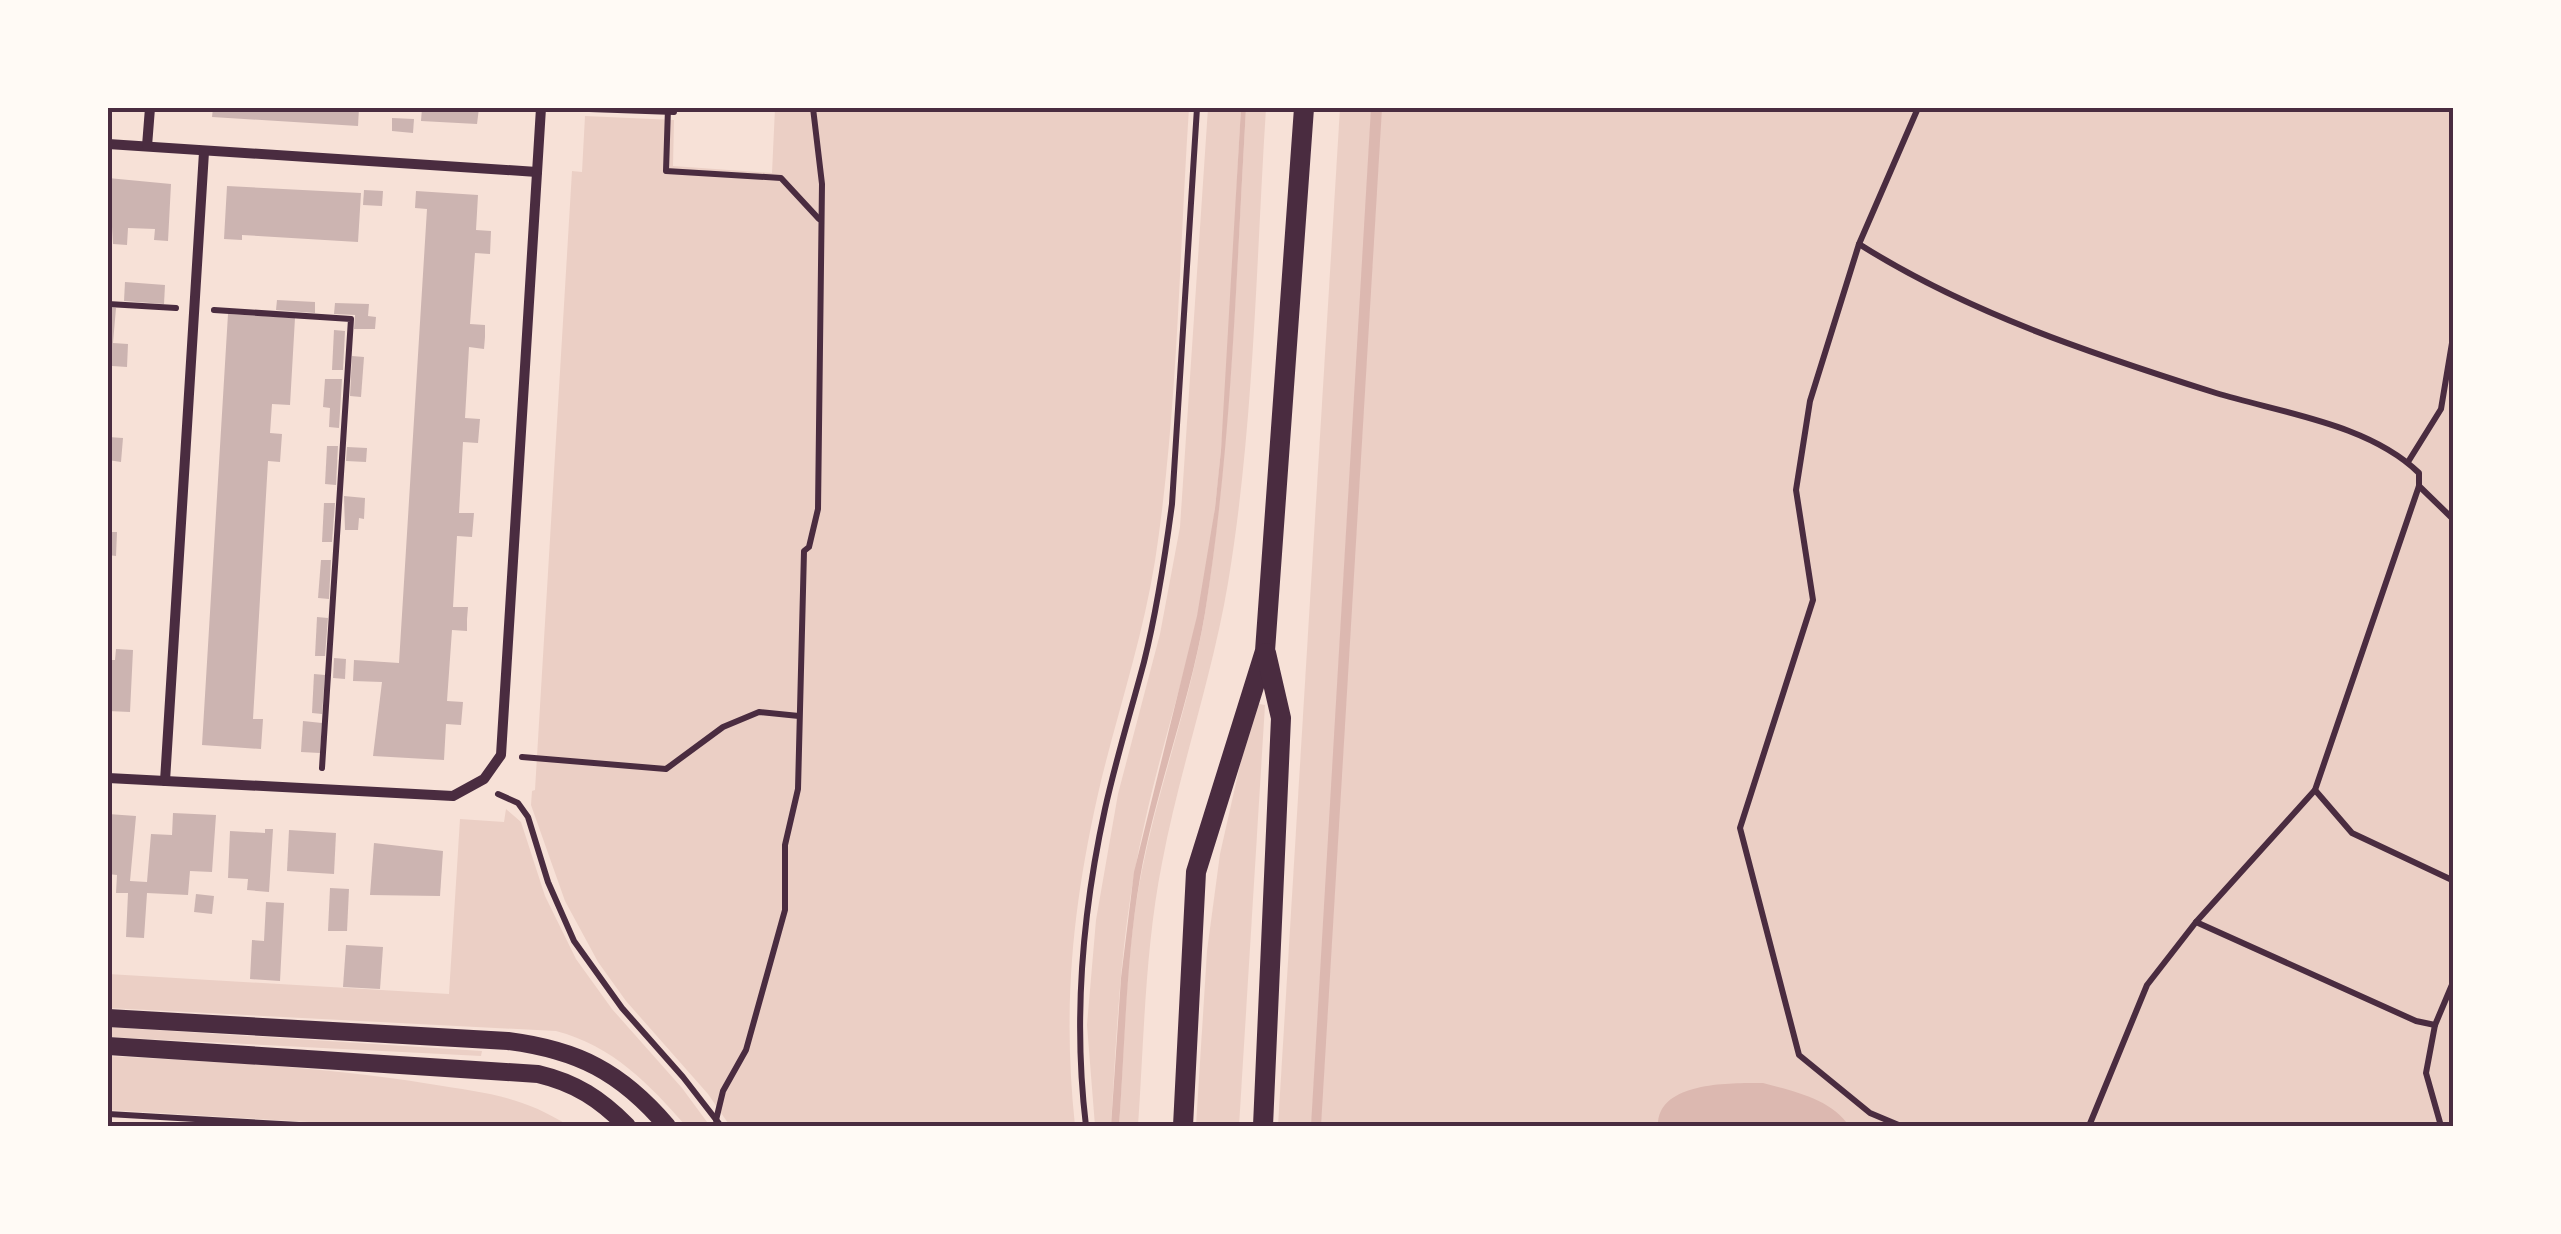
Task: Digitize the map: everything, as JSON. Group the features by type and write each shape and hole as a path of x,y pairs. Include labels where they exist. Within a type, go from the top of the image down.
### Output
{"main road":[{"path":"1183,1126 1196,872 1265,651 1304,108"},
{"path":"1263,1126 1281,718 1265,651"}],"street":[{"path":"148,146 150,108"},
{"path":"108,778 453,796 484,779 501,755 541,108"},
{"path":"108,144 537,172"},
{"path":"165,781 204,152"},
{"path":"108,1018 547,1046 577,1055 614,1075 667,1126"},
{"path":"108,1046 538,1074 568,1082 602,1101 627,1126"}],"path":[{"path":"550,108 670,110 666,171 781,178 820,220"},
{"path":"718,1123 723,1092 746,1050 786,910 785,844 798,789 804,551 809,547 818,509 822,184 813,108"},
{"path":"1086,1126 1078,1066 1085,924 1105,810 1145,658 1164,567 1173,488 1198,108"},
{"path":"1902,1126 1870,1113 1799,1055 1740,828 1813,600 1796,490 1810,402 1859,244 1918,108"},
{"path":"1859,244 1907,274 1980,309 2214,392 2375,440 2419,473 2420,486 2315,790 2196,922 2147,986 2089,1126"},
{"path":"108,304 351,319 321,789"},
{"path":"2408,462 2441,409 2454,332"},
{"path":"2420,486 2454,520"},
{"path":"501,755 666,769 723,727 759,712 798,716"},
{"path":"484,779 500,795 518,803 528,816 548,882 574,941 622,1008 718,1123"},
{"path":"2315,790 2352,833 2452,880 2454,905"},
{"path":"2196,922 2416,1021 2435,1025"},
{"path":"2441,1126 2426,1073 2435,1025 2454,980"},
{"path":"108,1114 317,1126"},
{"path":"156,1117 156,1126"}],"shaded area":[{"path":"775,108 1189,108 1163,505 1150,589 1101,781 1077,911 1070,995 1075,1126 730,1126 598,962 565,901 531,805 535,790 572,171 582,172 585,116 674,120 673,166 772,173"},
{"path":"1208,108 1241,108 1226,391 1215,505 1195,628 1136,863 1121,975 1111,1126 1095,1126 1087,1025 1096,920 1118,794 1160,634 1180,527"},
{"path":"1241,108 1246,108 1236,298 1214,550 1199,647 1140,878 1129,970 1119,1126 1111,1126 1121,978 1134,872 1197,616 1215,508"},
{"path":"1246,108 1266,108 1249,406 1237,524 1221,618 1156,895 1138,1126 1119,1126 1136,902 1199,645 1214,550 1232,361"},
{"path":"1340,108 2453,108 2453,1126 1278,1126"},
{"path":"1371,108 1382,108 1321,1126 1311,1126"},
{"path":"1254,703 1265,705 1239,1126 1196,1126 1207,951 1220,854"},
{"path":"506,809 521,822 545,896 576,959 612,1009 710,1126 686,1126 628,1068 595,1046 556,1031 108,1008 108,974 449,994 460,819 504,822"},
{"path":"108,1027 482,1051 481,1056 108,1037"},
{"path":"108,1056 390,1078 502,1097 535,1108 569,1126 376,1126 108,1110"},
{"path":"1763,1083 1822,1103 1849,1126 1658,1126 1661,1111 1683,1093 1716,1085"}],"building":[{"path":"213,108 359,108 358,126 212,117"},
{"path":"422,108 479,108 477,124 421,121"},
{"path":"392,118 414,119 413,133 392,131"},
{"path":"108,178 171,184 168,241 154,240 155,229 128,228 127,245 113,244 112,227 108,226"},
{"path":"227,186 361,193 358,242 242,235 242,240 224,239"},
{"path":"364,190 383,191 382,206 363,205"},
{"path":"416,191 478,195 476,230 491,231 490,254 475,253 470,324 485,325 485,337 484,349 469,347 465,418 480,419 478,443 463,442 459,513 474,513 472,537 457,536 453,607 468,607 467,631 452,630 447,701 463,702 461,725 446,724 444,760 373,756 382,682 353,681 354,660 399,663 427,209 415,208"},
{"path":"125,282 165,285 164,304 124,301"},
{"path":"277,300 315,302 315,313 276,310"},
{"path":"335,303 369,304 368,316 376,317 375,329 354,329 355,315 334,314"},
{"path":"108,307 116,308 113,343 128,344 127,367 112,366 111,394 108,394"},
{"path":"228,314 295,318 290,405 272,404 270,433 282,434 280,462 268,461 253,719 263,719 261,749 202,745"},
{"path":"334,330 345,331 343,370 332,370"},
{"path":"352,356 364,357 361,397 350,396"},
{"path":"325,379 342,379 339,428 329,427 330,408 323,407"},
{"path":"108,437 123,438 121,462 108,460"},
{"path":"327,446 338,446 336,485 325,484"},
{"path":"347,447 367,448 366,462 346,461"},
{"path":"344,496 365,498 364,519 359,518 358,530 345,530"},
{"path":"324,503 335,503 332,542 322,542"},
{"path":"108,532 117,532 116,556 108,555"},
{"path":"321,560 331,560 329,599 318,598"},
{"path":"317,617 328,618 325,656 315,656"},
{"path":"116,649 133,650 130,712 108,711 108,660 115,660"},
{"path":"334,658 346,659 345,679 333,678"},
{"path":"314,674 325,675 322,714 312,713"},
{"path":"303,721 322,723 320,753 301,752"},
{"path":"173,813 216,815 212,872 190,871 188,895 147,893 144,938 126,937 128,893 116,893 117,875 108,874 108,814 136,816 130,881 147,882 151,834 172,835"},
{"path":"265,829 273,829 269,892 247,890 248,879 228,878 230,831 265,833"},
{"path":"289,830 336,833 334,874 287,871"},
{"path":"374,843 443,851 440,896 370,895"},
{"path":"330,888 349,889 347,931 328,931"},
{"path":"196,894 214,896 212,914 194,912"},
{"path":"266,902 284,903 280,981 250,979 252,940 264,941"},
{"path":"346,945 383,947 380,989 343,987"}]}
